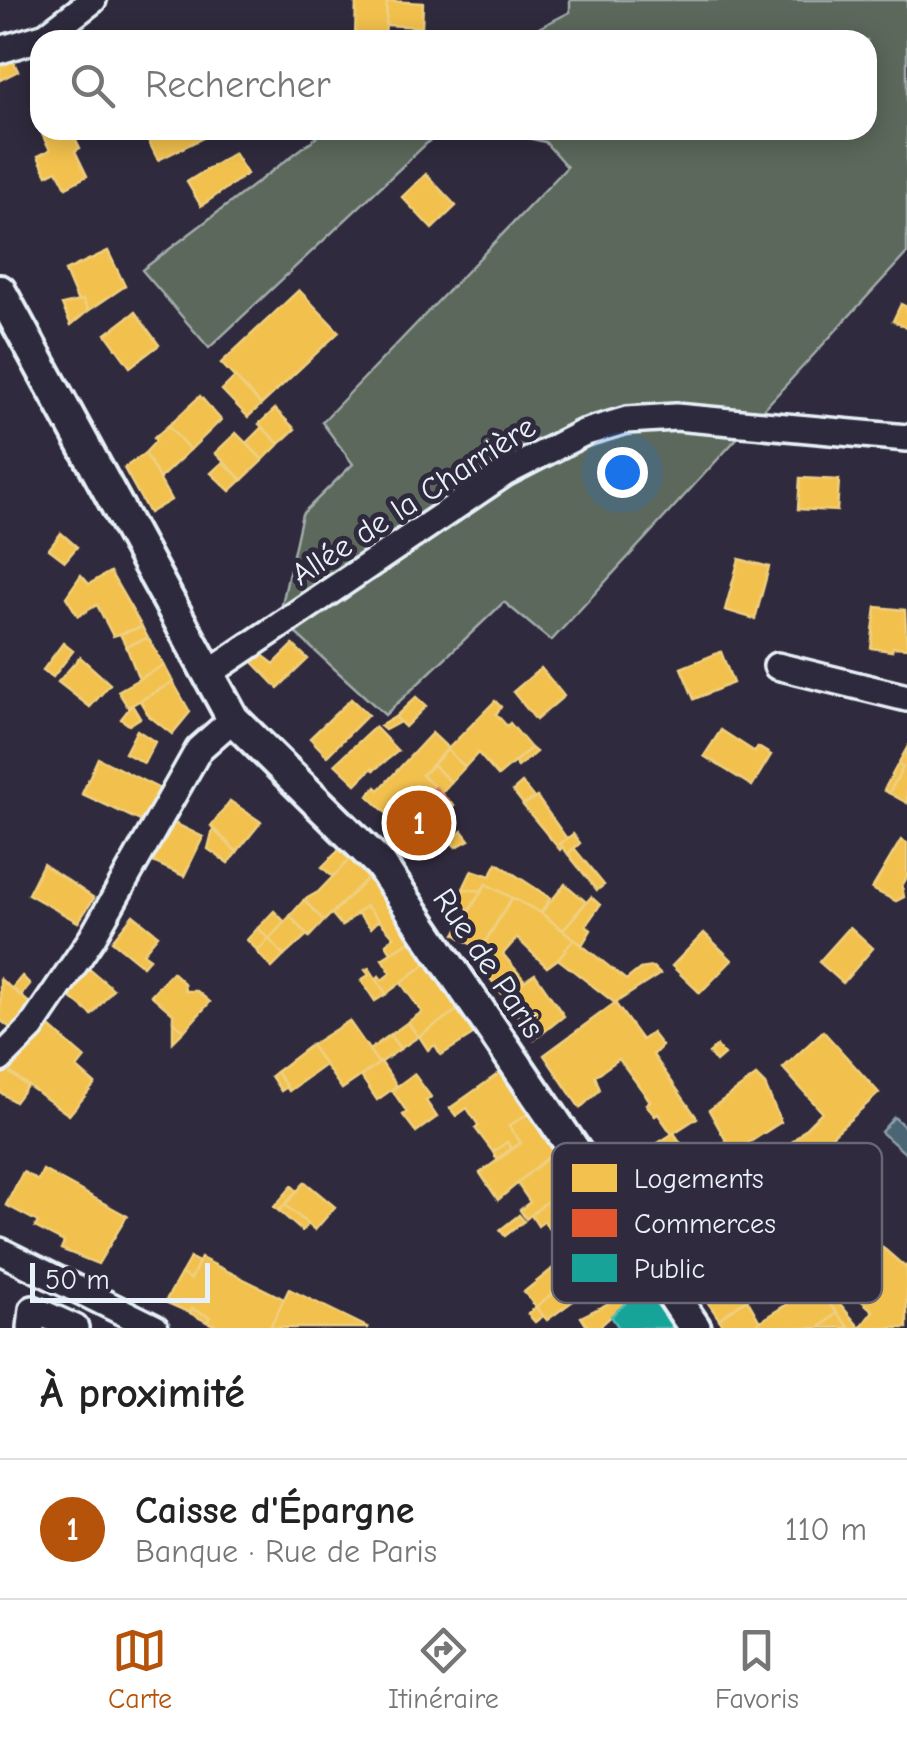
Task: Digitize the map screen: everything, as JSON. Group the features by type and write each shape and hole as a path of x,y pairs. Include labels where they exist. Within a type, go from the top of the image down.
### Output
{"main road":[{"name":"Rue de Paris","path":"0,291 233,720 380,864 569,1143"},
{"name":"Rue de Paris","path":"678,1303 695,1328"}],"street":[{"path":"54,30 93,0"},
{"path":"0,50 30,41"},
{"name":"Allée de la Charrière","path":"208,674 505,473 582,432 627,420 676,417 907,438"},
{"path":"777,666 907,698"},
{"path":"0,1059 31,1028 92,938 199,749 233,720"},
{"path":"0,1251 146,1326"},
{"path":"30,1328 33,1309 75,1328"}],"green space":[{"path":"570,0 907,0 907,253 551,641 504,602 385,715 279,618 302,514 353,464 322,422 567,167 545,142 536,140 877,140 877,30 535,30 570,12"},
{"path":"313,140 430,140 209,348 142,270"}],"water":[{"path":"894,1117 907,1129 907,1155 881,1132"}],"building: Logements":[{"path":"356,0 387,0 386,30 355,30"},
{"path":"387,1 423,3 422,27 386,25"},
{"path":"10,54 18,71 0,80 0,57"},
{"path":"45,140 76,140 80,148 75,151 87,176 66,187 57,170 47,175 38,156 50,150"},
{"path":"148,140 199,140 158,160"},
{"path":"234,153 247,174 201,206 187,182"},
{"path":"426,174 456,206 432,229 402,197"},
{"path":"108,251 125,286 88,311 83,300 78,302 65,271"},
{"path":"299,290 339,332 261,405 221,363"},
{"path":"83,300 88,311 71,325 62,305"},
{"path":"901,304 907,307 907,328 893,321"},
{"path":"135,312 159,345 130,367 106,334"},
{"path":"235,377 261,405 248,417 222,390"},
{"path":"200,396 221,420 190,450 168,426"},
{"path":"275,409 295,429 279,444 259,424"},
{"path":"168,426 190,450 159,479 145,453"},
{"path":"262,427 279,444 263,460 246,443"},
{"path":"236,433 263,460 242,480 215,453"},
{"path":"145,453 171,500 149,513 124,468"},
{"path":"223,462 242,480 230,491 211,473"},
{"path":"800,478 839,480 837,511 798,509"},
{"path":"61,533 77,547 65,561 49,549"},
{"path":"739,559 769,567 755,619 725,610"},
{"path":"110,572 142,627 113,636 97,605 78,616 66,597 81,575 89,584"},
{"path":"876,607 905,610 907,648 871,648"},
{"path":"142,627 148,638 126,646 120,634"},
{"path":"148,638 164,665 139,679 126,646"},
{"path":"63,643 73,651 53,677 43,670"},
{"path":"293,645 308,659 278,688 252,661 261,654 274,664"},
{"path":"721,652 733,683 694,699 681,668"},
{"path":"80,657 110,684 90,707 58,682"},
{"path":"164,665 173,682 128,707 118,691"},
{"path":"541,668 564,696 536,720 513,692"},
{"path":"173,682 190,712 172,734 149,716 140,701"},
{"path":"416,697 426,706 405,727 395,717"},
{"path":"351,699 368,715 327,756 310,738"},
{"path":"495,701 501,707 496,714 507,726 510,723 531,748 498,776 478,753 465,767 447,750"},
{"path":"132,705 140,718 129,725 121,719"},
{"path":"395,717 400,722 385,730 380,726"},
{"path":"375,727 398,751 356,784 335,764"},
{"path":"137,730 155,742 144,763 125,753"},
{"path":"721,730 755,752 758,747 771,755 752,786 704,756"},
{"path":"432,733 448,748 422,775 435,787 399,825 368,796 376,787 379,790"},
{"path":"531,748 536,752 518,767 514,762"},
{"path":"907,748 907,803 889,793 903,767 898,764"},
{"path":"447,750 465,767 451,782 433,765"},
{"path":"98,758 160,789 145,823 82,794"},
{"path":"898,764 903,767 889,793 884,790"},
{"path":"433,765 451,782 441,793 422,775"},
{"path":"522,783 534,798 523,804 513,791"},
{"path":"537,797 567,839 560,844 560,850 523,805"},
{"path":"448,800 454,806 437,824 431,818"},
{"path":"230,801 261,822 237,852 211,826"},
{"path":"172,822 203,837 184,876 153,862"},
{"path":"213,829 237,852 228,863 208,849"},
{"path":"462,831 469,840 456,847 450,841"},
{"path":"573,834 580,843 568,854 560,844"},
{"path":"901,840 907,843 907,877 902,886 904,897 896,901 872,889"},
{"path":"574,848 604,885 597,890 568,854"},
{"path":"340,849 350,859 333,877 322,867"},
{"path":"350,859 368,878 324,921 304,900 318,892"},
{"path":"497,863 550,898 541,913 486,884 481,891 463,889 472,870 490,876"},
{"path":"43,864 94,898 78,922 28,894"},
{"path":"368,878 394,908 412,940 391,952 386,944 394,937 366,906 342,926 332,914"},
{"path":"486,884 512,898 480,950 455,934"},
{"path":"565,884 586,902 563,930 541,913"},
{"path":"463,889 481,891 470,910 455,904"},
{"path":"591,897 600,905 586,925 591,930 582,945 563,930"},
{"path":"512,898 541,913 574,939 547,967 517,938 503,954 525,981 503,995 475,959"},
{"path":"304,900 324,921 309,937 290,916"},
{"path":"366,906 379,920 371,928 357,913"},
{"path":"274,911 285,922 269,939 258,928"},
{"path":"133,915 158,935 143,953 150,958 143,966 112,941"},
{"path":"290,916 307,935 284,956 269,939"},
{"path":"850,927 873,948 843,983 819,962"},
{"path":"258,928 269,939 258,951 247,940"},
{"path":"704,933 732,960 700,993 672,966"},
{"path":"269,939 284,956 272,968 257,952"},
{"path":"574,939 626,980 640,969 653,967 660,974 615,1003 558,959"},
{"path":"412,940 427,963 386,994 376,979 379,976 382,980 391,973 382,959"},
{"path":"427,963 459,1009 418,1037 408,1022 422,1012 401,983"},
{"path":"369,968 386,994 375,1001 361,980 369,975 365,970"},
{"path":"89,969 113,989 92,1015 68,995"},
{"path":"172,972 184,983 185,991 197,991 210,1002 184,1031 173,1021 173,1014 151,995"},
{"path":"535,974 564,1016 534,1040 503,995"},
{"path":"22,976 30,984 21,995 12,988"},
{"path":"0,979 32,1005 13,1030 0,1020"},
{"path":"615,1003 642,1040 652,1033 662,1046 653,1055 697,1118 672,1134 646,1104 650,1101 619,1059 595,1076 600,1090 580,1108 544,1055"},
{"path":"459,1009 476,1033 441,1055 435,1045 428,1050 419,1036"},
{"path":"173,1021 184,1031 173,1042"},
{"path":"349,1021 379,1064 342,1089 311,1045"},
{"path":"44,1022 85,1058 77,1068 95,1084 69,1115 5,1069"},
{"path":"408,1022 418,1037 400,1049 390,1035"},
{"path":"823,1031 879,1093 824,1143 791,1143 822,1112 783,1068"},
{"path":"390,1035 400,1049 379,1064 369,1050"},
{"path":"311,1045 325,1065 289,1091 276,1072"},
{"path":"717,1046 724,1055 716,1062 709,1053"},
{"path":"381,1062 397,1086 377,1100 361,1076"},
{"path":"5,1069 27,1086 15,1102 0,1092 0,1074"},
{"path":"276,1072 287,1087 281,1091 271,1076"},
{"path":"501,1072 529,1113 509,1126 521,1143 511,1149 507,1142 493,1152 475,1128 479,1126 467,1108 456,1116 450,1108"},
{"path":"414,1074 431,1097 426,1101 437,1117 416,1132 392,1090"},
{"path":"756,1076 765,1085 781,1122 748,1143 727,1143 709,1110"},
{"path":"529,1113 552,1145 552,1154 498,1200 480,1173 521,1143 509,1126"},
{"path":"674,1133 681,1143 658,1143"},
{"path":"507,1142 511,1149 497,1159 493,1152"},
{"path":"552,1154 552,1197 526,1219 520,1210 530,1202 517,1183"},
{"path":"43,1170 127,1216 98,1264 61,1249 64,1242 6,1205 23,1172 38,1180"},
{"path":"305,1182 335,1207 315,1230 285,1205"},
{"path":"292,1186 297,1191 279,1211 274,1207"},
{"path":"552,1197 552,1225 548,1228 544,1221 538,1226 531,1215"},
{"path":"285,1205 308,1224 302,1231 279,1211"},
{"path":"519,1215 524,1221 505,1236 500,1230"},
{"path":"882,1247 907,1265 907,1328 860,1328 873,1311 864,1303 882,1303"},
{"path":"190,1258 199,1262 191,1279 181,1274"},
{"path":"201,1258 284,1299 270,1328 220,1328 207,1322 210,1317 165,1302 181,1274 191,1279"},
{"path":"552,1269 552,1293 536,1307 524,1292"},
{"path":"289,1289 369,1328 270,1328"},
{"path":"552,1294 552,1303 570,1303 547,1320 536,1307"},
{"path":"609,1303 626,1303 598,1328 588,1328 581,1317"},
{"path":"710,1303 741,1303 719,1319"},
{"path":"741,1303 749,1303 760,1322 749,1328 725,1328 719,1319"},
{"path":"789,1303 829,1303 837,1313 819,1328 749,1328"},
{"path":"828,1303 839,1303 859,1327 849,1328"},
{"path":"536,1307 543,1316 535,1322 528,1314"},
{"path":"192,1309 210,1317 207,1322 190,1313"},
{"path":"837,1313 849,1328 819,1328"}],"building: Commerces":[{"path":"435,787 448,800 431,818 441,828 421,849 397,827"}],"building: Public":[{"path":"626,1303 656,1303 673,1328 619,1328 611,1316"}],"place":[{"name":"Caisse d'Épargne","path":"419,823"}]}
